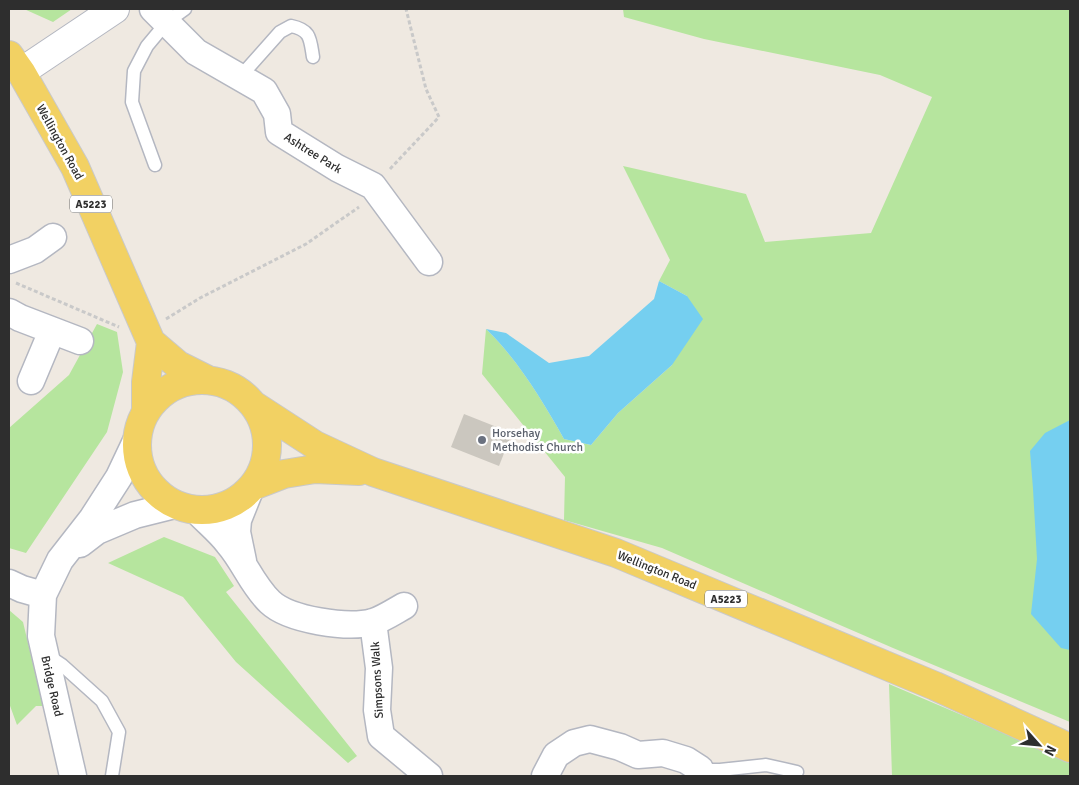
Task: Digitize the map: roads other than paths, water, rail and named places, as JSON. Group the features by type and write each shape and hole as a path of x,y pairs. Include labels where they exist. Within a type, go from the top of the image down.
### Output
{"main road":[{"name":"Wellington Road","path":"15,64 75,166 147,332 178,365 208,380"},
{"path":"146,411 147,332"},
{"path":"208,380 226,384 242,393 255,406 265,425 268,446 264,467 252,488 234,502 215,509 185,508 158,494 146,478 138,460 137,439 146,411 158,397 173,386 190,381 208,380"},
{"name":"Wellington Road","path":"255,406 315,446 374,472 616,553 935,686 1070,748"},
{"name":"Wellington Road","path":"252,488 284,474 315,469 374,472"}],"street":[{"path":"15,64 115,9"},
{"name":"Ashtree Park","path":"168,13 196,52 264,91 277,114 280,132 336,168 373,186 429,262"},
{"path":"9,260 35,250 53,237"},
{"path":"9,312 80,341"},
{"path":"31,382 52,331"},
{"name":"Bridge Road","path":"73,776 41,636 43,595 60,560 92,519 118,477 137,439"},
{"path":"243,564 237,532 238,520 252,488"},
{"path":"185,508 229,543 256,586 271,603 288,614 348,624 373,622 404,606"},
{"name":"Bridge Road","path":"60,560 97,531 136,515 185,508"},
{"path":"9,583 43,595"},
{"name":"Simpsons Walk","path":"373,622 379,668 377,710 381,736 429,776"},
{"path":"545,776 556,755 574,743 590,739 620,747 638,755 662,753 686,760 700,773"}],"lane":[{"path":"155,165 132,102 134,71 168,13"},
{"path":"240,77 280,32 291,26 301,28 310,36 313,57"},
{"path":"45,653 62,665 102,701 115,724 119,732 112,776"},
{"path":"700,773 704,770 766,765 797,772"}],"water":[{"path":"659,281 687,296 703,319 672,365 618,413 591,445 564,439 519,367 486,329 506,333 549,363 589,356 654,299"},
{"path":"1070,420 1070,650 1061,648 1031,614 1037,559 1030,451 1045,433"}],"place":[{"name":"Horsehay Methodist Church","path":"482,440"}]}
